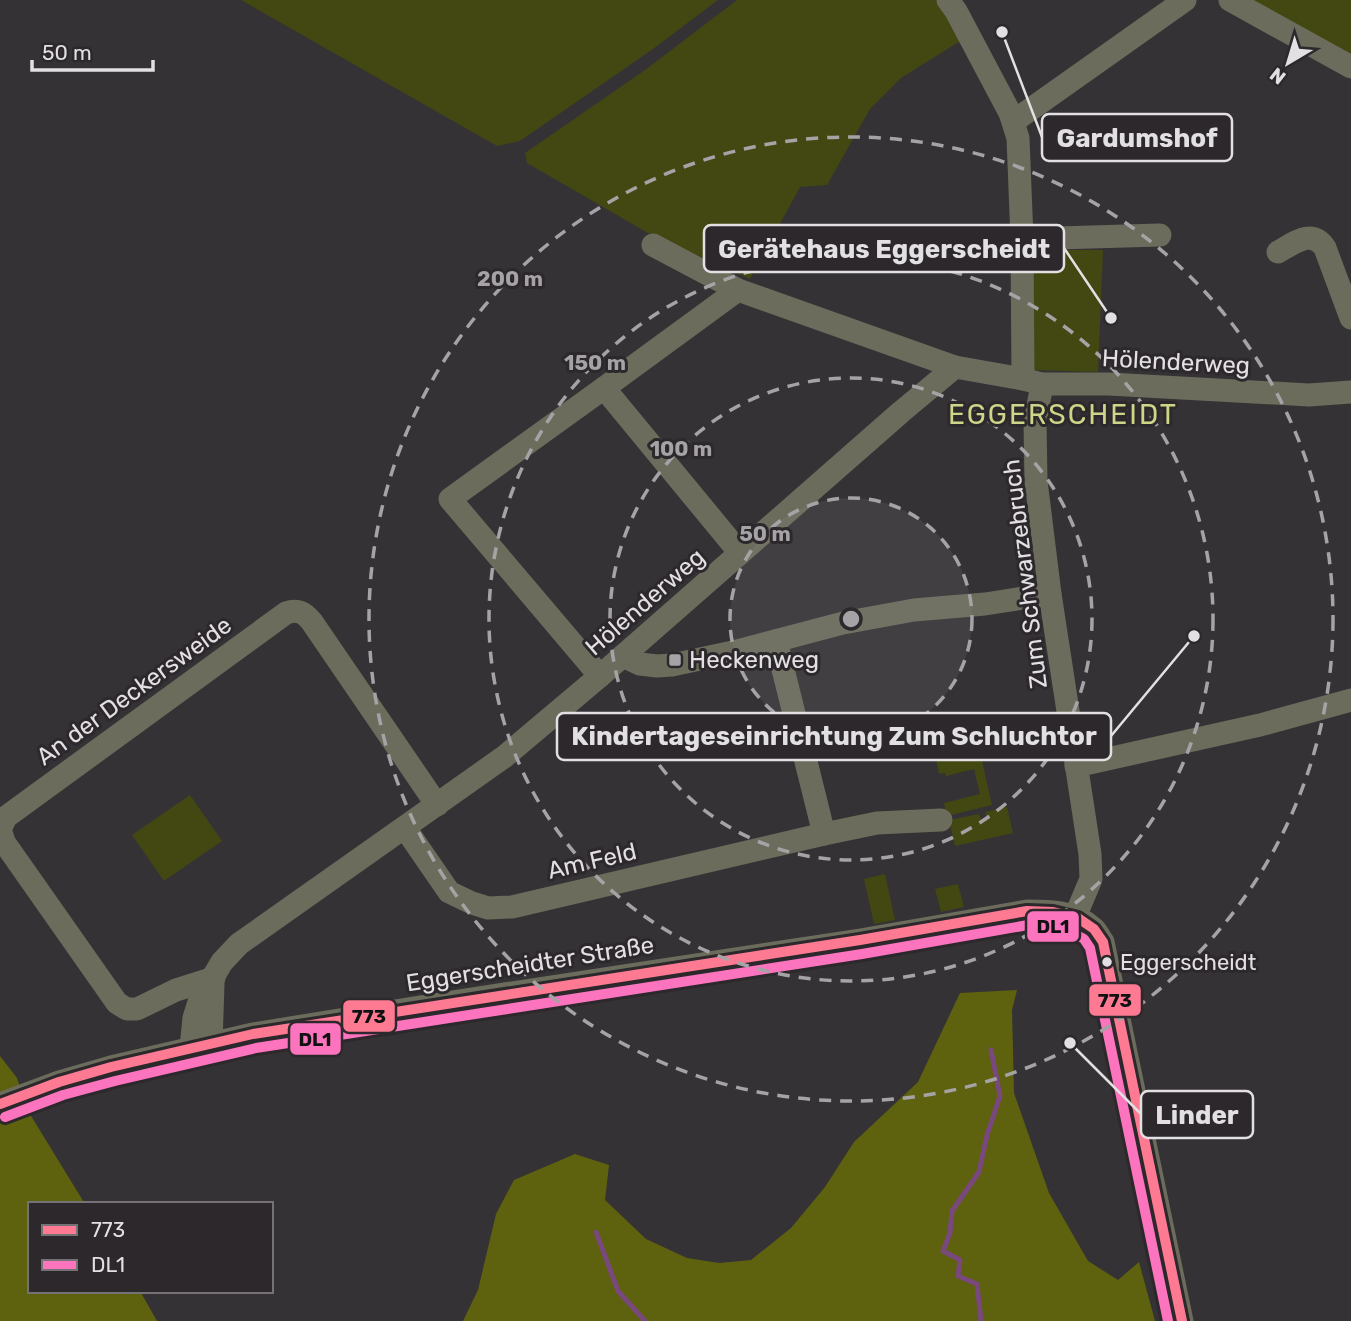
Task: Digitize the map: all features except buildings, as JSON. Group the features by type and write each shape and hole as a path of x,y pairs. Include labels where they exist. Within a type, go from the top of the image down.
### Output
{"street":[{"path":"948,0 1014,121 1185,0"},
{"path":"1230,0 1351,67"},
{"name":"Zum Schwarzebruch","path":"1014,121 1018,138 1022,239 1033,381 1036,481 1050,593 1090,854 1091,879 1075,917"},
{"path":"1022,239 1160,235"},
{"path":"1278,252 1304,238 1317,239 1322,243 1351,318"},
{"path":"653,245 738,290 955,367"},
{"path":"600,676 450,499 738,290"},
{"name":"Hölenderweg","path":"201,1046 194,1018 196,1007 222,962 247,937 504,758 955,367 1033,381 1309,395 1351,392"},
{"path":"604,388 740,554"},
{"path":"623,656 640,664 671,665 843,623 914,610 985,604 1050,593"},
{"name":"An der Deckersweide","path":"214,978 167,994 136,1009 127,1009 117,1003 4,842 0,829 2,822 286,614 298,611 312,621 437,805"},
{"path":"776,641 824,834"},
{"path":"1076,766 1260,725 1351,700"},
{"name":"Am Feld","path":"405,828 449,892 488,908 512,907 877,823 941,820"},
{"name":"Eggerscheidter Straße","path":"0,1104 59,1082 111,1067 253,1034 777,953 1027,911 1051,911 1075,917"},
{"path":"1075,917 1093,928 1103,942 1182,1321"}],"green space":[{"path":"241,0 718,0 653,49 520,141 497,146"},
{"path":"737,0 940,0 965,38 901,78 870,109 827,185 800,187 750,279 648,233 527,163 525,153 645,70"},
{"path":"1243,0 1351,0 1351,60"},
{"path":"1031,250 1103,250 1098,372 1033,370"},
{"path":"937,725 950,750 978,743 992,805 947,816 944,803 980,794 974,769 946,776 945,773 939,774 930,728"},
{"path":"190,795 222,841 164,881 132,835"},
{"path":"1007,807 1013,833 955,846 949,820 979,814 981,819 986,817 985,812"},
{"path":"885,874 895,920 874,924 864,879"},
{"path":"958,884 964,907 941,912 935,889"}],"shaded area":[{"path":"1017,990 1012,1010 1014,1093 1049,1193 1088,1261 1118,1280 1139,1262 1155,1321 463,1321 478,1290 496,1214 514,1180 575,1154 609,1165 605,1200 646,1239 687,1258 719,1263 751,1260 791,1228 825,1187 854,1142 918,1082 960,993"},
{"path":"0,1056 17,1078 28,1111 84,1202 28,1202 28,1293 141,1293 157,1321 0,1321"}],"waterway":[{"path":"981,1321 977,1284 958,1276 960,1260 943,1251 950,1233 952,1211 979,1172 987,1135 1000,1096 991,1050"},
{"path":"596,1232 618,1291 645,1321"}],"transit line":[{"name":"773","path":"0,1104 59,1082 111,1067 253,1034 860,940 1027,911 1053,912 1078,918 1094,929 1103,942 1182,1321"},
{"name":"DL1","path":"5,1117 63,1095 256,1048 862,954 1028,925 1051,926 1066,929 1084,939 1090,948 1168,1321"}],"place":[{"name":"Gardumshof","path":"1002,32"},
{"name":"Gerätehaus Eggerscheidt","path":"1111,318"},
{"name":"Kindertageseinrichtung Zum Schluchtor","path":"1194,636"},
{"name":"Heckenweg","path":"675,660"},
{"name":"Eggerscheidt","path":"1107,962"},
{"name":"Linder","path":"1070,1043"}],"district":[{"name":"EGGERSCHEIDT","path":"1063,414"}]}
